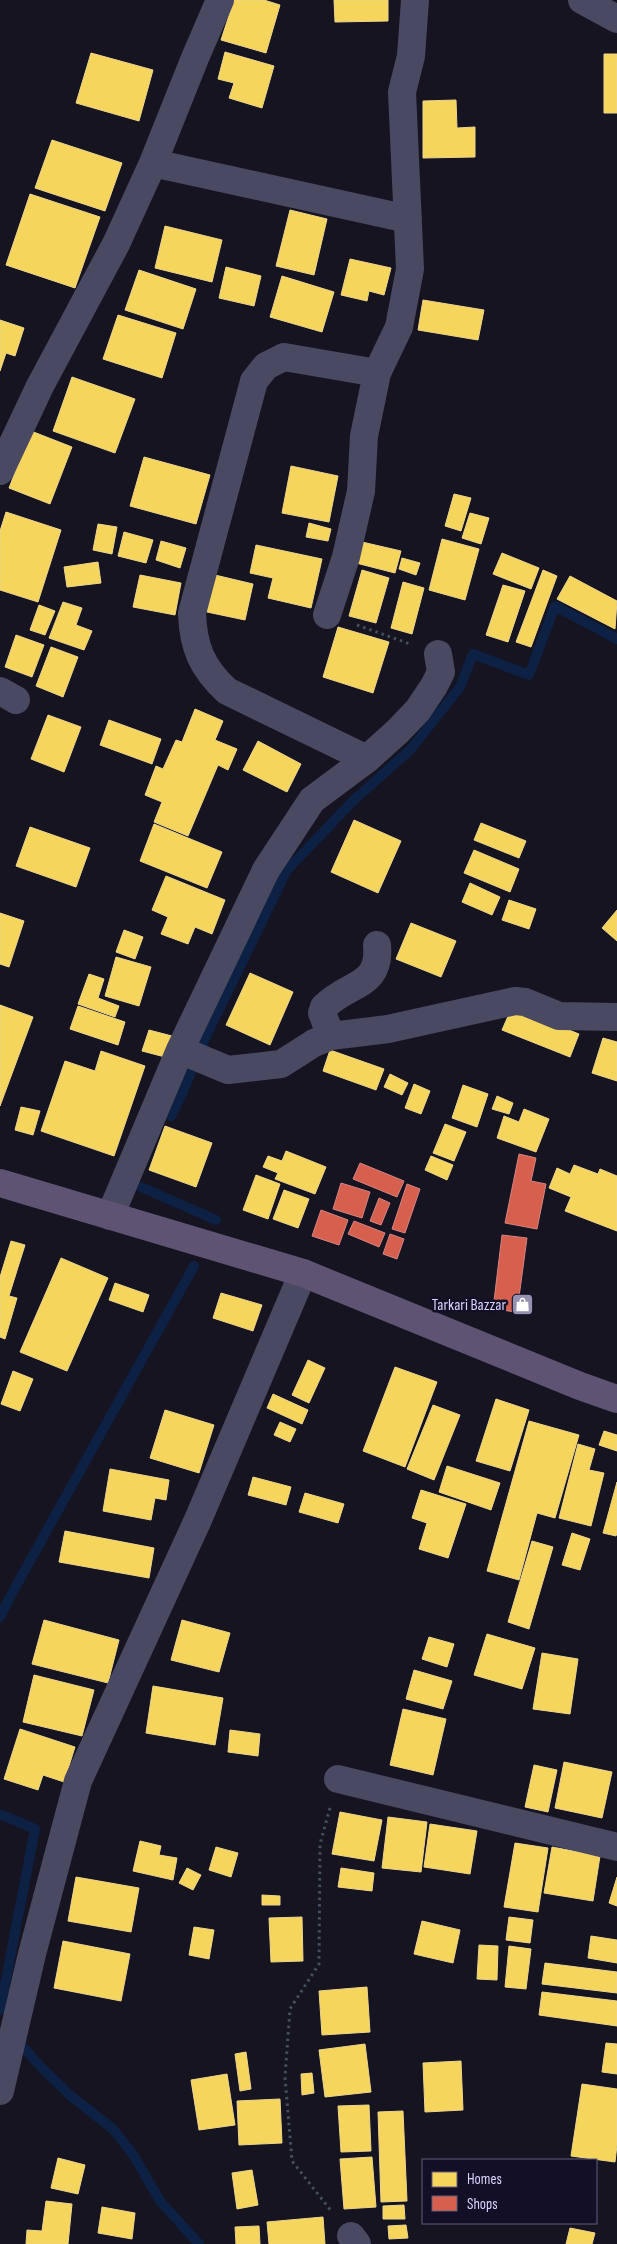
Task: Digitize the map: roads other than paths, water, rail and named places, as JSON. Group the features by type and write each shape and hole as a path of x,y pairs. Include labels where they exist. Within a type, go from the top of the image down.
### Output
{"main road":[{"path":"0,1183 303,1272 580,1386 617,1399"}],"street":[{"path":"0,471 40,386 116,244 153,164 220,0"},
{"path":"327,615 346,556 361,491 364,436 377,373 399,327 410,269 402,92 411,56 415,0"},
{"path":"582,0 617,19"},
{"path":"153,164 408,219"},
{"path":"366,759 227,691 211,677 203,663 192,628 192,613 254,381 266,366 284,357 377,373"},
{"path":"110,1216 181,1050 266,870 312,800 366,759 398,731 418,710 441,672 438,654"},
{"path":"331,1036 322,1013 324,1007 374,972 378,959 377,945"},
{"path":"181,1050 228,1070 281,1064 314,1043 331,1036 388,1029 515,1001 525,1002 559,1016 617,1017"},
{"path":"0,2091 78,1780 197,1522 303,1272"},
{"path":"338,1778 617,1847"}],"waterway":[{"path":"171,1116 204,1040 287,870 353,801 411,749 460,687 473,654 529,675 555,606 617,639"},
{"path":"141,1187 216,1220"},
{"path":"0,1617 194,1266"},
{"path":"0,1814 35,1829 0,2010"},
{"path":"14,2042 24,2048 71,2096 113,2129 134,2156 160,2201 199,2244"}],"place":[{"name":"Tarkari Bazzar","path":"522,1305"}]}
